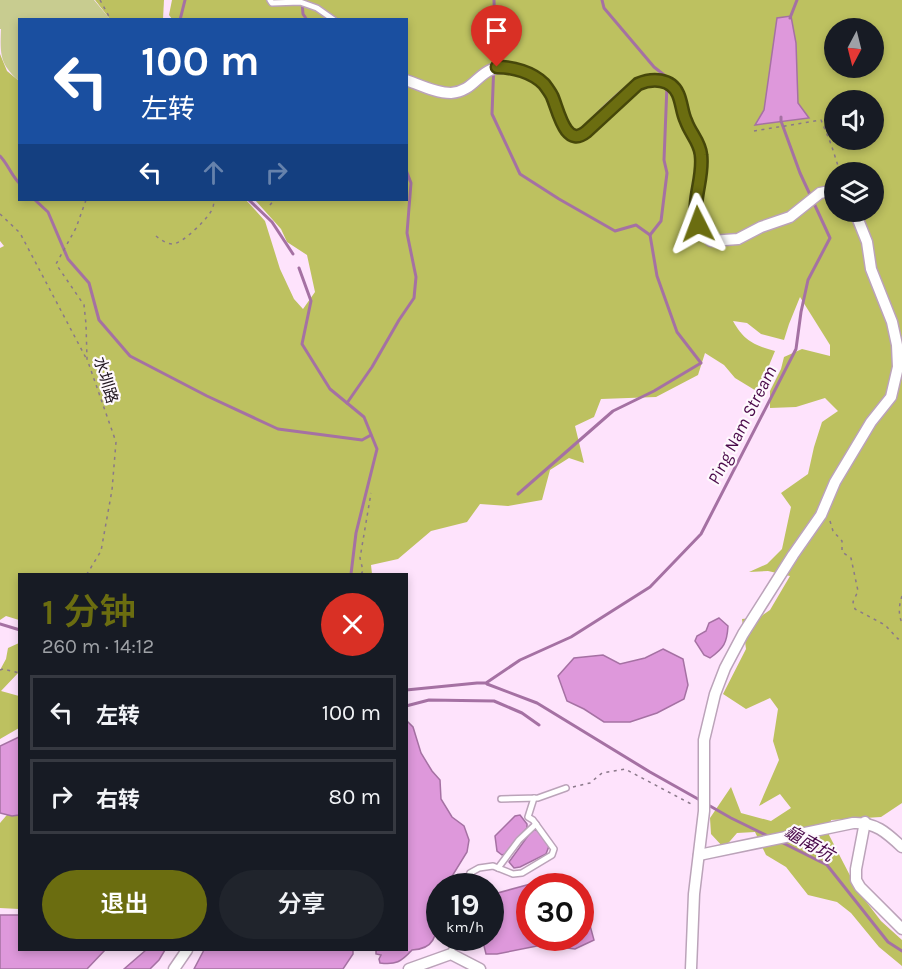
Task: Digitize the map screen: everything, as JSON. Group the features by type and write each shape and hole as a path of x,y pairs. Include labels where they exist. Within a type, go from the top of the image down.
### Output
{"street":[{"path":"408,81 438,91 452,93 468,87 491,68 502,67 521,71 532,75 546,87 566,129 577,137 586,132 638,84 654,80 667,83 678,93 686,121 700,149 701,164 695,205 696,215 702,232 711,241 738,239 761,227 790,217 824,192"},
{"path":"691,969 694,894 704,812 704,740 715,694 725,668 743,634 821,515 840,473 871,422 891,397 898,367 897,345 892,322 871,269 867,242 859,222"},
{"path":"699,855 865,822 880,828 902,847"},
{"path":"865,822 856,880 860,887 902,929"},
{"path":"174,969 186,951"},
{"path":"409,969 451,954 480,969"}],"lane":[{"path":"270,0 272,3 300,2 316,8 331,18"},
{"path":"501,799 538,798 566,788"},
{"path":"470,873 479,868 493,866 513,874 522,873 552,855 554,849 528,817 534,798"},
{"path":"498,867 519,840 536,824"}],"path":[{"path":"100,0 110,18"},
{"path":"754,131 821,120 837,162"},
{"name":"水圳路","path":"86,201 76,228 57,264 84,305 87,358 116,442 112,490 101,551 88,573"},
{"path":"156,236 169,243 179,242 204,220 211,212 215,201"},
{"path":"270,205 273,201"},
{"path":"0,214 20,233 87,358"},
{"path":"362,573 360,558 371,493"},
{"path":"821,515 830,521 833,531 842,542 842,552 851,558 858,591 853,602 855,609 885,625 898,639 902,635"},
{"path":"902,596 900,602 902,622"},
{"path":"0,670 18,673"},
{"path":"566,788 590,783 602,773 625,769 704,812"}],"green space":[{"path":"0,0 94,0 109,18 18,18 18,80 2,58"},
{"path":"95,0 164,0 163,18 109,18"},
{"path":"172,0 902,0 902,803 881,817 831,820 829,835 858,891 881,921 902,940 902,966 879,947 851,913 837,902 808,895 786,867 766,855 755,832 737,833 724,848 711,834 710,818 731,787 741,813 771,821 791,808 780,794 759,806 779,760 773,741 778,709 770,698 746,709 723,694 746,649 742,619 760,617 770,610 790,576 768,571 749,572 767,564 782,549 791,507 781,493 808,474 822,422 838,411 825,398 796,407 770,408 770,391 784,357 802,349 830,356 830,345 800,297 784,340 761,334 747,323 733,321 750,341 775,351 758,392 735,378 724,365 705,353 698,375 656,397 601,399 594,417 575,426 584,463 569,458 550,470 542,500 508,506 480,504 467,522 431,531 398,559 371,565 372,573 18,573 18,620 6,616 0,620 0,248 4,246 0,241 0,54 7,71 18,80 18,201 247,201 265,221 280,269 294,299 303,309 315,292 307,255 287,242 281,229 256,201 408,201 408,18 171,18 169,15"},
{"path":"18,643 18,673 1,691 18,696 18,729 0,739 0,670 6,659 8,648"},
{"path":"12,809 18,809 18,909 0,908 0,823"}],"shaded area":[{"path":"791,16 796,43 798,103 809,118 755,125 764,110 777,18"},
{"path":"719,618 728,626 727,637 722,648 710,658 704,655 695,641 697,636 706,631 709,623"},
{"path":"663,649 683,659 688,685 684,699 657,713 630,722 604,722 567,701 558,676 574,658 603,655 620,664 645,658"},
{"path":"408,722 413,727 421,753 440,780 441,799 452,817 464,826 469,840 467,852 454,873 426,873 426,946 412,950 398,962 380,963 381,955 376,954 376,951 408,951"},
{"path":"18,737 18,815 0,813 0,746"},
{"path":"520,815 527,824 527,828 502,855 497,851 495,836 515,816"},
{"path":"534,830 542,834 549,846 546,854 514,868 509,862"},
{"path":"516,888 516,950 486,954 485,951 504,951 504,891"},
{"path":"0,915 18,915 18,951 104,951 87,969 0,969"},
{"path":"145,951 164,951 150,969 124,969"},
{"path":"203,951 353,951 343,969 194,969"}],"waterway":[{"path":"180,18 185,0"},
{"path":"494,0 492,114 520,174 615,231 636,225 650,235 657,276 677,332 701,363 654,391 613,411 518,494"},
{"path":"602,0 604,8 654,67 668,78"},
{"name":"Ping Nam Stream","path":"790,18 797,0"},
{"path":"302,2 306,18"},
{"path":"650,235 661,221 667,173 664,160 667,85"},
{"name":"Ping Nam Stream","path":"408,690 486,683 520,660 571,637 650,587 701,534 796,349 808,280 830,238 800,173 781,117"},
{"path":"0,156 18,182"},
{"path":"347,403 414,298 416,277 407,233 411,183 408,175"},
{"path":"36,201 48,212 68,259 89,283 99,320 130,356 207,396 278,429 362,440 371,435"},
{"path":"250,201 272,222 293,254"},
{"path":"299,268 311,301 302,344 330,389 364,417 377,449 356,533 351,573"},
{"path":"0,624 18,629"},
{"name":"龜南坑","path":"487,684 537,703 698,799"},
{"path":"408,705 429,700 494,701 522,713 539,725"},
{"name":"龜南坑","path":"710,806 770,837"},
{"name":"龜南坑","path":"781,842 827,865 888,942 902,951"}],"route":[{"path":"497,67 521,71 541,81 550,93 566,129 577,137 586,132 638,84 654,80 671,85 680,97 686,121 701,153 695,205 698,224"}]}
